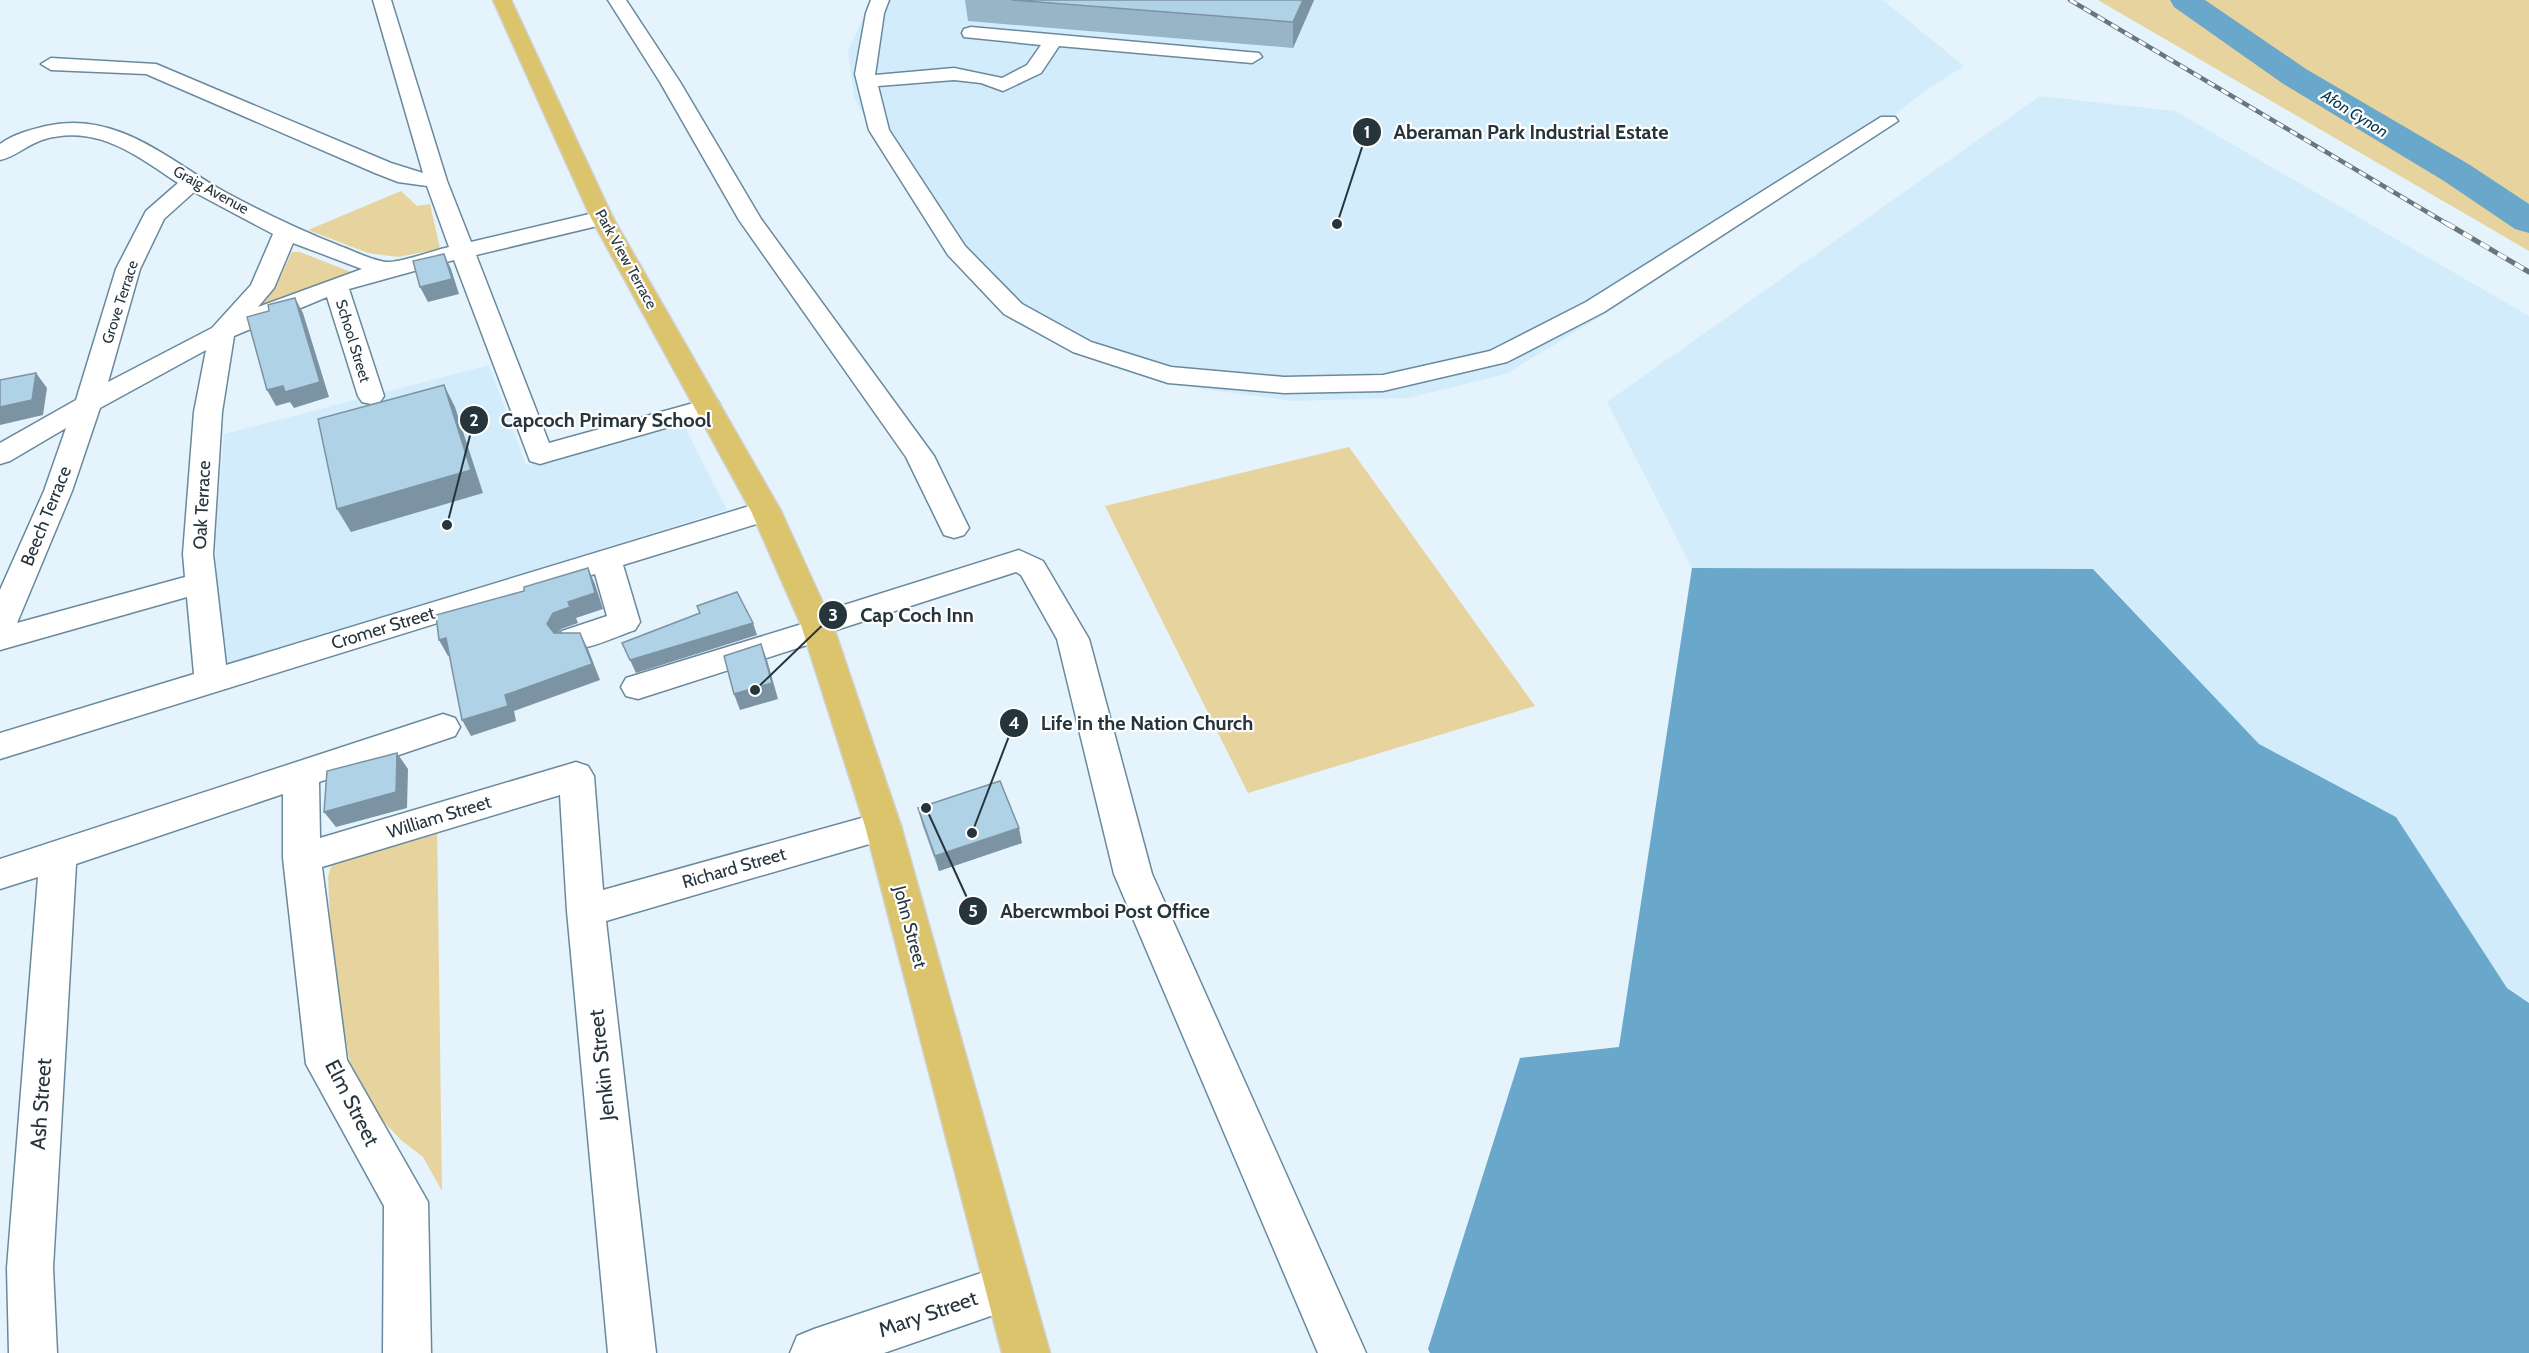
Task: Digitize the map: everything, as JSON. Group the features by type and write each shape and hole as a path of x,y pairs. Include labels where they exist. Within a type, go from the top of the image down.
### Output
{"main road":[{"name":"Park View Terrace","path":"502,0 602,218 766,511"},
{"name":"John Street","path":"766,511 817,628 883,826 1026,1353"}],"street":[{"path":"382,0 436,181 540,455 708,407"},
{"path":"617,0 670,82 750,220 920,456 954,528"},
{"path":"880,0 875,13 867,64 867,82 879,130 956,250 1012,309 1082,347 1168,375 1284,385 1383,383 1498,357 1595,307 1887,120"},
{"path":"971,33 1252,57"},
{"path":"867,82 918,75 958,74 1004,85 1034,69 1054,40"},
{"path":"51,64 149,68 383,168 406,177 436,181"},
{"path":"0,129 29,138"},
{"name":"Graig Avenue","path":"29,138 55,131 106,133 132,141 192,182 286,232 337,254 388,270"},
{"path":"0,154 11,145 29,138"},
{"name":"Grove Terrace","path":"88,404 129,268 154,216 192,182"},
{"path":"0,455 222,331 336,286 388,270 602,218"},
{"path":"222,331 262,288 286,232"},
{"name":"School Street","path":"336,286 371,396"},
{"name":"Oak Terrace","path":"211,680 198,554 208,412 222,331"},
{"name":"Beech Terrace","path":"0,626 58,491 88,404"},
{"name":"Cromer Street","path":"0,746 766,511"},
{"path":"573,639 624,622 606,560"},
{"path":"638,687 1019,560 1032,568 1073,639 1133,874 1342,1353"},
{"path":"0,639 201,584"},
{"path":"0,874 443,727"},
{"name":"Elm Street","path":"301,775 302,858 327,1064 406,1202 407,1353"},
{"name":"William Street","path":"302,858 576,776"},
{"name":"Jenkin Street","path":"576,776 586,911 632,1353"},
{"name":"Richard Street","path":"586,911 883,826"},
{"name":"Ash Street","path":"33,1353 30,1268 58,856"},
{"name":"Mary Street","path":"814,1353 1008,1287"}],"shaded area":[{"path":"871,0 1883,0 1964,66 1922,93 1829,168 1613,309 1506,374 1408,398 1292,401 1203,389 1093,359 1017,322 957,262 904,186 854,98 848,51"},
{"path":"2098,0 2529,0 2529,251"},
{"path":"2040,96 2175,111 2529,316 2529,1002 2507,988 2396,817 2259,744 2094,569 1692,568 1607,402"},
{"path":"401,191 417,206 430,204 440,249 398,257 368,253 308,230"},
{"path":"292,252 300,252 351,272 351,275 265,307 259,305 277,284"},
{"path":"489,365 526,465 682,421 727,510 220,667 215,541 224,434"},
{"path":"1349,447 1535,706 1248,793 1105,506"},
{"path":"437,823 442,1191 423,1157 401,1140 371,1108 353,1081 332,958 328,877 332,863"}],"water":[{"path":"1692,568 2093,569 2259,744 2396,817 2507,988 2529,1003 2529,1353 1430,1353 1428,1349 1520,1058 1619,1047"}],"building":[{"path":"1012,0 1303,0 1293,22"},
{"path":"444,254 452,279 420,287 413,261"},
{"path":"295,298 320,382 285,392 283,386 267,390 247,317 269,311 268,305"},
{"path":"36,373 32,400 0,407 0,380"},
{"path":"444,385 471,470 337,509 318,419"},
{"path":"588,568 595,593 568,602 570,607 553,613 547,624 554,633 580,633 592,664 505,695 508,706 462,720 446,638 439,640 436,615 524,591 524,587"},
{"path":"737,592 753,623 630,660 622,643 700,613 697,606"},
{"path":"761,644 772,683 734,694 724,656"},
{"path":"397,753 396,792 324,812 327,771"},
{"path":"1000,781 1019,828 935,856 918,808"}],"waterway":[{"name":"Afon Cynon","path":"2185,0 2294,76 2457,173 2529,221"}],"railway":[{"path":"2070,0 2449,225"},
{"path":"2446,223 2529,272"}],"place":[{"name":"Aberaman Park Industrial Estate","path":"1337,224"},
{"name":"Capcoch Primary School","path":"447,525"},
{"name":"Cap Coch Inn","path":"755,690"},
{"name":"Abercwmboi Post Office","path":"926,808"},
{"name":"Life in the Nation Church","path":"972,833"}]}
